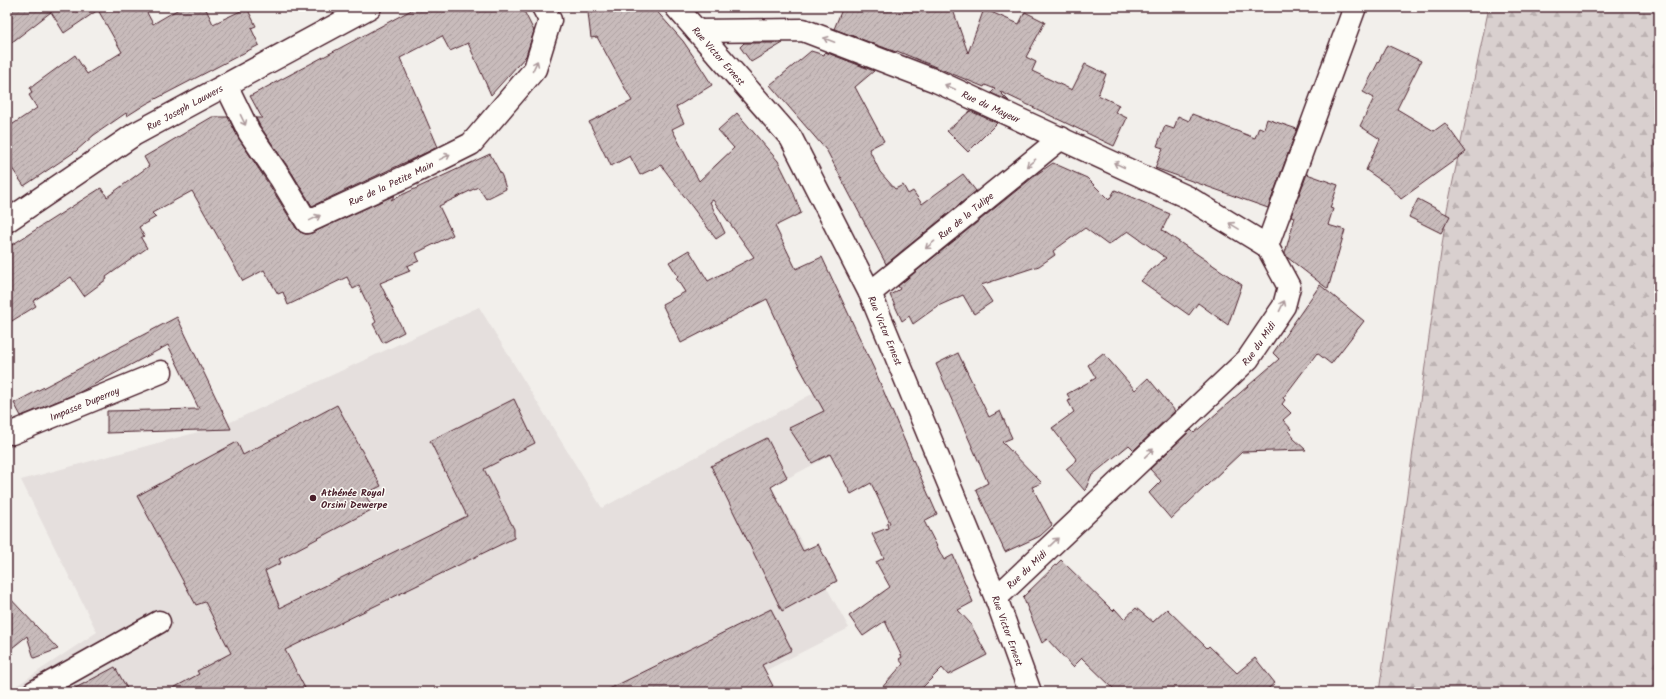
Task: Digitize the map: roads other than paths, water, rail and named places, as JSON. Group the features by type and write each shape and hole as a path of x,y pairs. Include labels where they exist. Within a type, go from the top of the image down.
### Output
{"street":[{"name":"Rue Joseph Lauwers","path":"7,221 135,134 370,7"},
{"name":"Rue de la Petite Main","path":"226,85 249,132 281,179 307,222 407,176 471,144 535,69 550,20 543,7"},
{"name":"Rue Victor Ernest","path":"676,7 791,138 870,293 996,598 1029,691"},
{"path":"1267,246 1355,7"},
{"name":"Rue du Mayeur","path":"697,31 803,30 936,81 1061,138 1186,197 1267,246"},
{"name":"Rue de la Tulipe","path":"870,293 1061,138"},
{"name":"Rue du Midi","path":"996,598 1248,359 1284,306 1289,287 1267,246"},
{"name":"Impasse Duperroy","path":"7,430 12,433 161,372"},
{"path":"34,692 159,622"}],"place":[{"name":"Athénée Royal Orsini Dewerpe","path":"313,498"}]}
